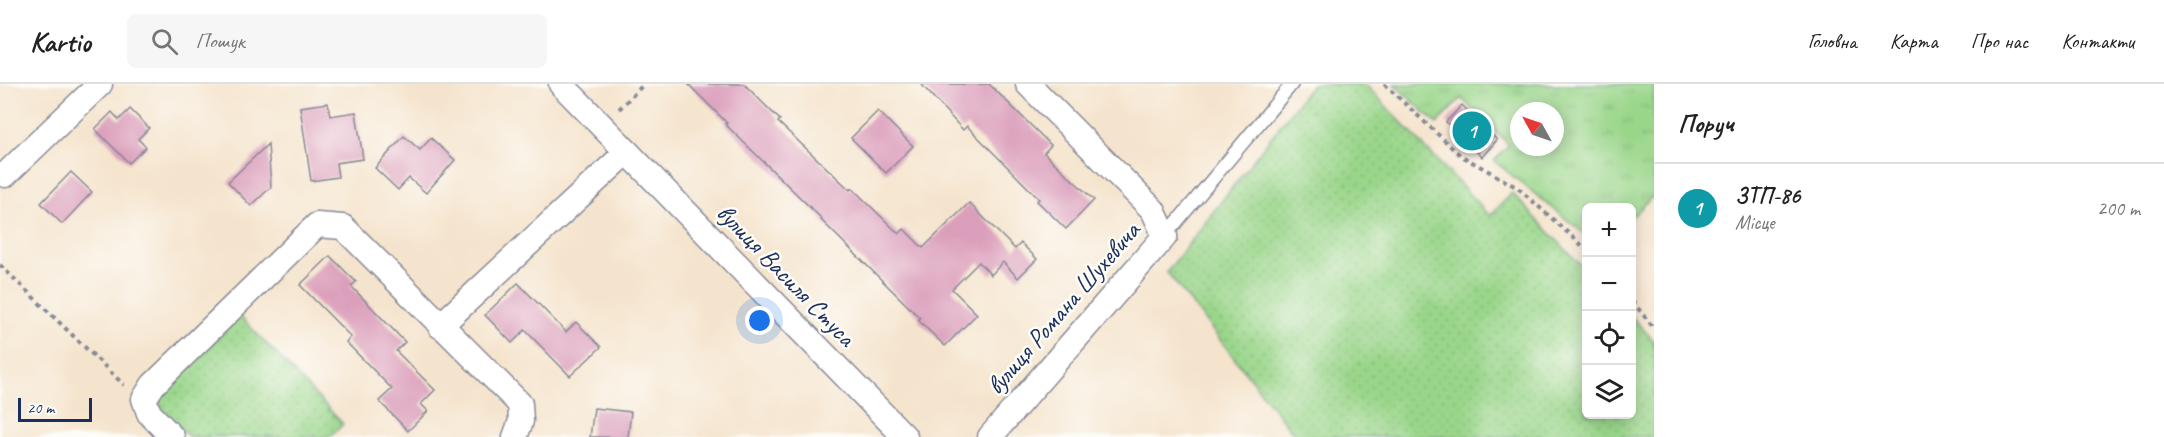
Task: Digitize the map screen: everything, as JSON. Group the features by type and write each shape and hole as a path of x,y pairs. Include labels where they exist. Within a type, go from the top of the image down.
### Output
{"street":[{"path":"3,179 100,84"},
{"name":"вулиця Василя Стуса","path":"561,84 905,437"},
{"name":"вулиця Романа Шухевича","path":"990,437 1165,236 1153,210 1028,84"},
{"path":"440,326 627,152"},
{"path":"172,437 149,413 144,399 153,385 317,225 343,227 520,404 521,421 515,437"}],"lane":[{"path":"1165,236 1292,84"}],"path":[{"path":"601,126 644,84"},
{"path":"1384,84 1460,155 1518,188 1582,245"},
{"path":"0,265 116,379 144,399"},
{"path":"1636,306 1654,328"}],"green space":[{"path":"1312,84 1365,84 1490,216 1512,193 1582,267 1582,419 1636,419 1636,321 1654,341 1654,437 1296,437 1167,272"},
{"path":"1394,84 1654,84 1654,195 1636,213 1636,203 1582,203 1582,232 1494,161 1509,145 1461,98 1437,124"},
{"path":"240,316 343,424 330,437 189,437 161,407 158,399 162,390"}],"building":[{"path":"688,84 744,84 780,120 778,122 850,190 852,188 899,234 904,229 923,248 969,203 1015,249 1021,243 1037,259 1018,278 1003,262 991,275 979,262 952,289 977,314 945,346"},
{"path":"921,84 989,84 1051,145 1044,153 1094,200 1066,229 967,126 963,130"},
{"path":"328,103 330,116 356,112 363,159 336,163 338,177 311,181 300,107"},
{"path":"1462,105 1497,140 1482,157 1446,122"},
{"path":"130,109 149,128 138,139 146,147 129,163 95,129 112,112 119,120"},
{"path":"878,111 913,146 886,173 851,138"},
{"path":"404,136 420,150 431,138 455,160 426,193 409,178 398,190 375,168"},
{"path":"268,144 271,187 251,206 228,182"},
{"path":"71,172 92,192 62,224 41,203"},
{"path":"330,256 356,282 351,286 405,342 396,351 435,390 421,404 428,411 408,431 379,401 392,389 346,342 351,337 300,285"},
{"path":"518,283 566,332 576,322 601,347 570,376 525,330 512,343 485,315"},
{"path":"594,408 631,412 628,437 590,437"}],"place":[{"name":"ЗТП-86","path":"1472,131"}]}
